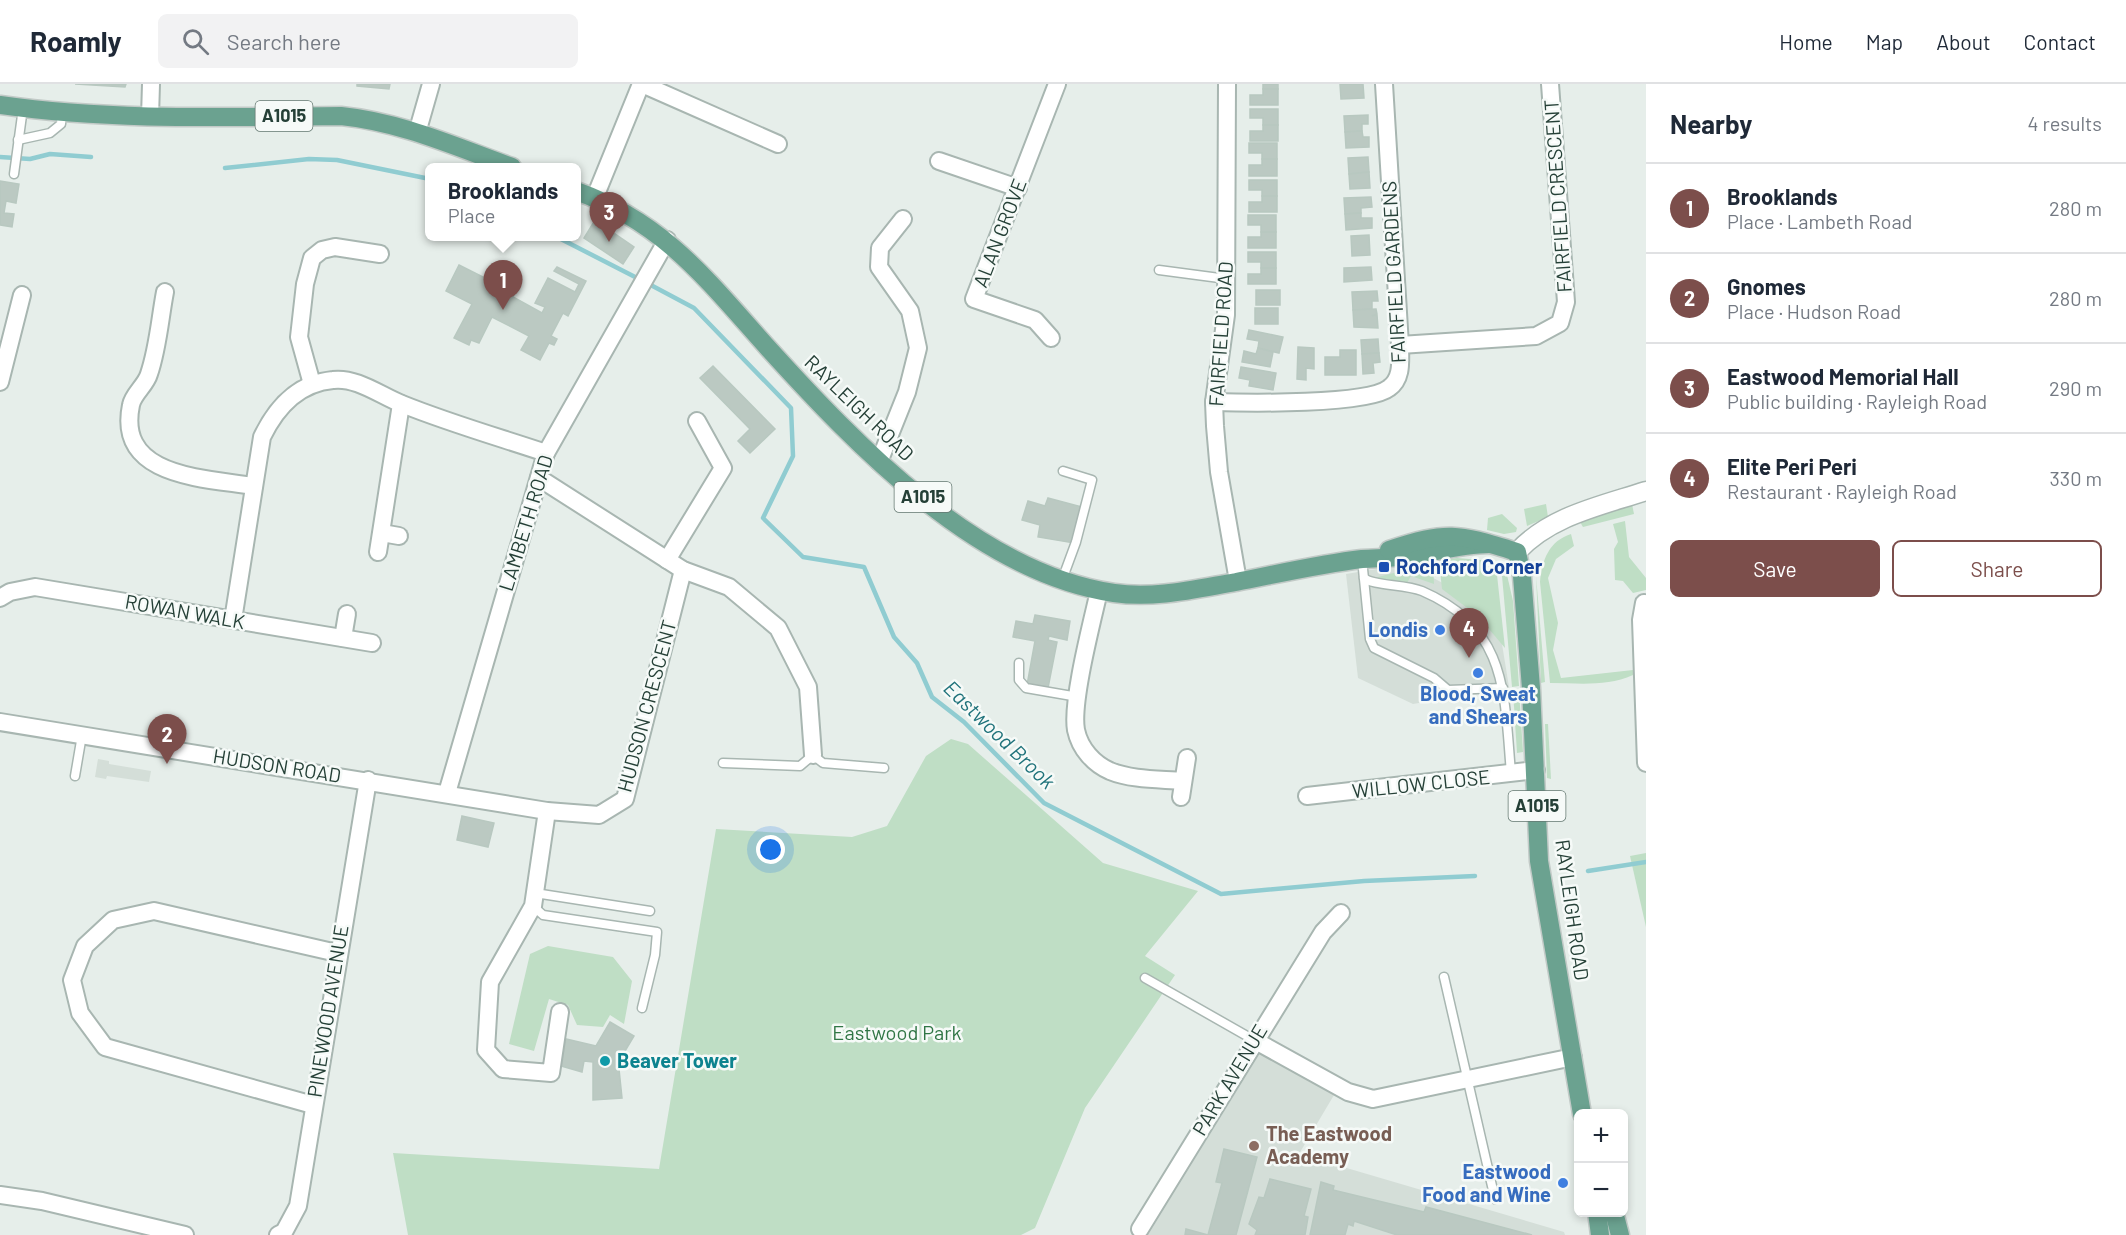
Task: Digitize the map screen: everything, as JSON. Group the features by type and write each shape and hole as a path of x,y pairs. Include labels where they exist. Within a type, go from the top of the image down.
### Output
{"main road":[{"name":"A1015","path":"0,105 62,113 150,117 341,116 377,121 498,163"},
{"name":"RAYLEIGH ROAD","path":"581,193 595,197 639,220 667,240 688,259 821,407 879,462 986,544 1062,580 1099,591 1162,595 1238,581 1363,569 1466,545 1489,544 1517,552 1523,587 1542,884 1581,1109"},
{"name":"RAYLEIGH ROAD","path":"1573,1058 1587,1109"},
{"path":"1598,1217 1600,1235"},
{"path":"1615,1217 1620,1235"}],"street":[{"path":"150,117 151,84"},
{"path":"417,133 431,84"},
{"path":"595,197 641,84 778,144"},
{"name":"ALAN GROVE","path":"1051,338 1035,320 974,299 1057,84"},
{"name":"FAIRFIELD ROAD","path":"1227,84 1227,279 1223,344 1215,402 1216,449 1238,581"},
{"name":"FAIRFIELD GARDENS","path":"1215,402 1274,404 1379,393 1389,389 1397,380 1400,345 1384,84"},
{"name":"FAIRFIELD CRESCENT","path":"1400,345 1536,336 1560,323 1566,302 1550,84"},
{"path":"939,161 1018,188"},
{"path":"879,462 908,392 918,348 910,311 879,267 880,248 903,219"},
{"name":"LAMBETH ROAD","path":"447,793 546,453 667,240"},
{"path":"312,384 299,337 305,284 312,258 322,250 335,247 380,254"},
{"path":"165,292 149,375 131,403 129,432 142,455 169,472 254,486"},
{"path":"0,382 22,295"},
{"path":"232,620 262,437 273,414 292,396 312,384 335,379 364,386 401,404 546,453"},
{"path":"378,552 401,404"},
{"path":"667,560 723,468 697,421"},
{"path":"539,478 683,570 729,587 778,628 808,687 813,755"},
{"path":"1517,552 1535,534 1553,524 1646,491"},
{"path":"382,533 399,536"},
{"name":"HUDSON CRESCENT","path":"447,793 547,811 599,815 625,799 683,570"},
{"name":"ROWAN WALK","path":"0,598 10,592 35,587 372,643"},
{"path":"1099,591 1078,697 1076,723 1079,740 1085,750 1100,765 1131,777 1182,789 1187,758"},
{"path":"1644,603 1641,620 1646,763"},
{"path":"343,638 347,614"},
{"name":"HUDSON ROAD","path":"0,722 447,793"},
{"name":"WILLOW CLOSE","path":"1307,796 1536,770"},
{"name":"PINEWOOD AVENUE","path":"283,1234 298,1206 337,953 368,780"},
{"path":"547,811 534,899 490,982 486,1050 503,1069 551,1073 560,1012"},
{"path":"313,1105 105,1047 80,1013 72,980 85,946 113,920 154,911 337,953"},
{"name":"PARK AVENUE","path":"1140,1228 1254,1040 1323,932 1341,913"},
{"path":"1254,1040 1348,1092 1367,1099 1384,1098 1573,1058"},
{"path":"0,1195 42,1201 185,1235"}],"lane":[{"path":"15,171 23,108"},
{"path":"18,143 50,133 61,124 62,113"},
{"path":"1159,270 1227,279"},
{"path":"1062,580 1076,542 1092,480 1063,471"},
{"path":"1363,569 1370,639 1374,648 1434,678 1448,690 1503,688"},
{"path":"1363,569 1374,583 1396,584 1415,589 1456,611 1489,647 1496,658 1503,688 1512,774"},
{"path":"1018,663 1019,680 1026,688 1078,697"},
{"path":"75,776 82,735"},
{"path":"723,763 800,766 813,755 823,763 884,768"},
{"path":"534,899 650,911"},
{"path":"534,899 543,915 657,932 655,955 642,1008"},
{"path":"1145,978 1254,1040"},
{"path":"1444,978 1495,1199"}],"shaded area":[{"path":"1407,564 1467,596 1501,638 1509,687 1413,704 1358,678 1346,574"},
{"path":"98,759 109,761 109,764 151,771 149,782 107,776 106,779 95,777"},
{"name":"The Eastwood Academy","path":"1260,1053 1334,1095 1299,1154 1564,1232 1565,1235 1148,1235"}],"green space":[{"path":"1546,504 1548,517 1527,526 1524,509"},
{"path":"1632,504 1634,514 1583,527 1580,522"},
{"path":"1502,514 1517,528 1516,532 1504,534 1487,530 1488,518"},
{"path":"1625,521 1629,557 1646,578 1646,590 1633,593 1623,581 1615,580 1614,549 1618,542 1613,524"},
{"path":"1571,534 1574,546 1556,559 1548,578 1558,623 1553,650 1561,678 1633,670 1633,675 1623,679 1602,683 1550,683 1541,574 1552,546"},
{"path":"1457,558 1481,560 1497,575 1505,648 1478,616 1442,589 1439,561"},
{"path":"1433,563 1434,584 1411,576 1407,583 1374,578"},
{"path":"1507,575 1513,601 1519,686 1512,687 1502,576"},
{"path":"1536,576 1545,682 1541,683"},
{"path":"1519,690 1523,752 1517,753 1513,691"},
{"path":"1545,724 1548,724 1551,779 1547,778"},
{"name":"Eastwood Park","path":"951,739 968,744 1103,863 1198,891 1145,956 1175,975 1085,1108 1035,1228 1021,1235 408,1235 393,1153 659,1169 716,829 852,837 887,826 926,756"},
{"path":"1646,853 1646,927 1630,856"},
{"path":"548,946 613,957 632,981 624,1024 610,1015 603,1027 577,1025 568,1005 549,999 534,1051 509,1044 530,954"}],"building":[{"path":"75,84 126,84 125,87"},
{"path":"357,84 390,84 389,89 357,86"},
{"path":"1263,84 1278,84 1278,89 1263,89"},
{"path":"1340,84 1363,84 1364,98 1341,99"},
{"path":"1263,89 1278,89 1278,105 1250,105 1250,95 1263,95"},
{"path":"1250,109 1278,109 1278,125 1263,125 1263,118 1250,118"},
{"path":"1368,115 1368,124 1362,124 1362,131 1345,132 1344,116"},
{"path":"1263,125 1278,125 1278,141 1250,141 1250,131 1263,131"},
{"path":"1362,131 1363,137 1369,137 1369,147 1346,148 1345,132"},
{"path":"1249,143 1277,143 1277,159 1262,159 1262,153 1249,153"},
{"path":"1368,157 1369,172 1349,174 1348,158"},
{"path":"1262,159 1277,159 1277,176 1249,176 1249,165 1262,165"},
{"path":"1369,172 1370,188 1350,189 1349,174"},
{"path":"1249,180 1277,180 1277,196 1262,196 1262,190 1249,190"},
{"path":"0,181 19,184 16,203 6,201 4,213 14,214 12,227 0,225"},
{"path":"1262,196 1277,196 1277,212 1249,212 1249,202 1262,202"},
{"path":"1371,197 1372,207 1361,208 1361,213 1345,214 1344,198"},
{"path":"1361,213 1361,218 1372,218 1372,228 1346,230 1345,214"},
{"path":"1248,215 1276,215 1276,232 1261,232 1261,225 1248,225"},
{"path":"595,220 634,247 623,264 584,238"},
{"path":"1261,232 1276,232 1276,248 1248,248 1248,237 1261,237"},
{"path":"1369,235 1370,255 1352,256 1351,236"},
{"path":"1248,252 1276,252 1276,268 1261,268 1261,262 1248,262"},
{"path":"459,265 515,293 513,297 542,313 545,307 535,303 548,278 575,292 579,284 554,271 557,267 586,281 568,316 563,313 551,336 557,339 554,345 549,343 540,360 521,350 529,336 492,317 479,343 471,340 469,345 454,338 472,304 446,291"},
{"path":"1371,267 1372,280 1344,282 1344,268"},
{"path":"1261,268 1276,268 1276,284 1248,284 1248,274 1261,274"},
{"path":"1256,290 1280,290 1280,305 1256,305"},
{"path":"1377,291 1378,301 1372,301 1372,309 1353,310 1352,292"},
{"path":"1255,308 1278,308 1278,324 1255,324"},
{"path":"1376,309 1377,314 1372,316 1377,315 1378,328 1354,327 1353,310"},
{"path":"1249,330 1283,337 1279,353 1258,348 1259,341 1247,339"},
{"path":"1378,339 1379,353 1362,354 1361,340"},
{"path":"1298,347 1314,348 1314,369 1306,368 1306,380 1297,379"},
{"path":"1258,348 1273,352 1270,367 1242,362 1244,351 1256,354"},
{"path":"1340,350 1356,350 1356,375 1325,375 1325,357 1340,357"},
{"path":"1379,353 1380,362 1373,363 1374,373 1363,374 1362,354"},
{"path":"713,366 775,429 750,453 738,441 750,429 700,378"},
{"path":"1241,367 1276,373 1273,390 1249,386 1250,380 1239,378"},
{"path":"1048,498 1082,507 1074,543 1038,537 1040,525 1022,520 1028,501 1045,506"},
{"path":"1035,615 1070,621 1067,640 1049,636 1048,640 1057,642 1048,688 1027,685 1035,641 1013,637 1016,621 1033,624"},
{"path":"462,816 494,823 488,847 457,840"},
{"name":"Beaver Tower","path":"610,1022 634,1036 622,1056 619,1069 622,1098 593,1100 593,1062 584,1061 582,1072 561,1066 566,1039 596,1046"},
{"path":"1224,1149 1257,1157 1236,1235 1208,1235 1222,1183 1216,1182"},
{"path":"1270,1179 1311,1189 1304,1216 1308,1217 1305,1235 1255,1235 1257,1230 1249,1224 1259,1197 1264,1198"},
{"path":"1321,1182 1334,1186 1333,1190 1424,1212 1426,1207 1532,1235 1397,1235 1354,1221 1353,1226 1348,1224 1345,1235 1310,1235"},
{"path":"1186,1229 1208,1235 1185,1235"}],"waterway":[{"name":"Eastwood Brook","path":"0,157 30,159 50,154 91,157"},
{"name":"Eastwood Brook","path":"225,168 309,159 337,160 425,178"},
{"name":"Eastwood Brook","path":"565,241 639,279"},
{"name":"Eastwood Brook","path":"647,283 694,308 791,408 793,456 763,518 803,557 864,567 894,637 917,663 932,697 964,722 1044,803 1221,894 1364,881 1475,876"},
{"name":"Eastwood Brook","path":"1588,871 1646,862"}],"place":[{"name":"Eastwood Memorial Hall","path":"609,242"},
{"name":"Brooklands","path":"503,310"},
{"name":"Rochford Corner","path":"1384,567"},
{"name":"Londis","path":"1440,630"},
{"name":"Elite Peri Peri","path":"1469,658"},
{"name":"Blood, Sweat and Shears","path":"1478,673"},
{"name":"Gnomes","path":"167,764"},
{"name":"Beaver Tower","path":"605,1061"},
{"name":"The Eastwood Academy","path":"1254,1146"},
{"name":"Eastwood Food and Wine","path":"1563,1183"}]}
